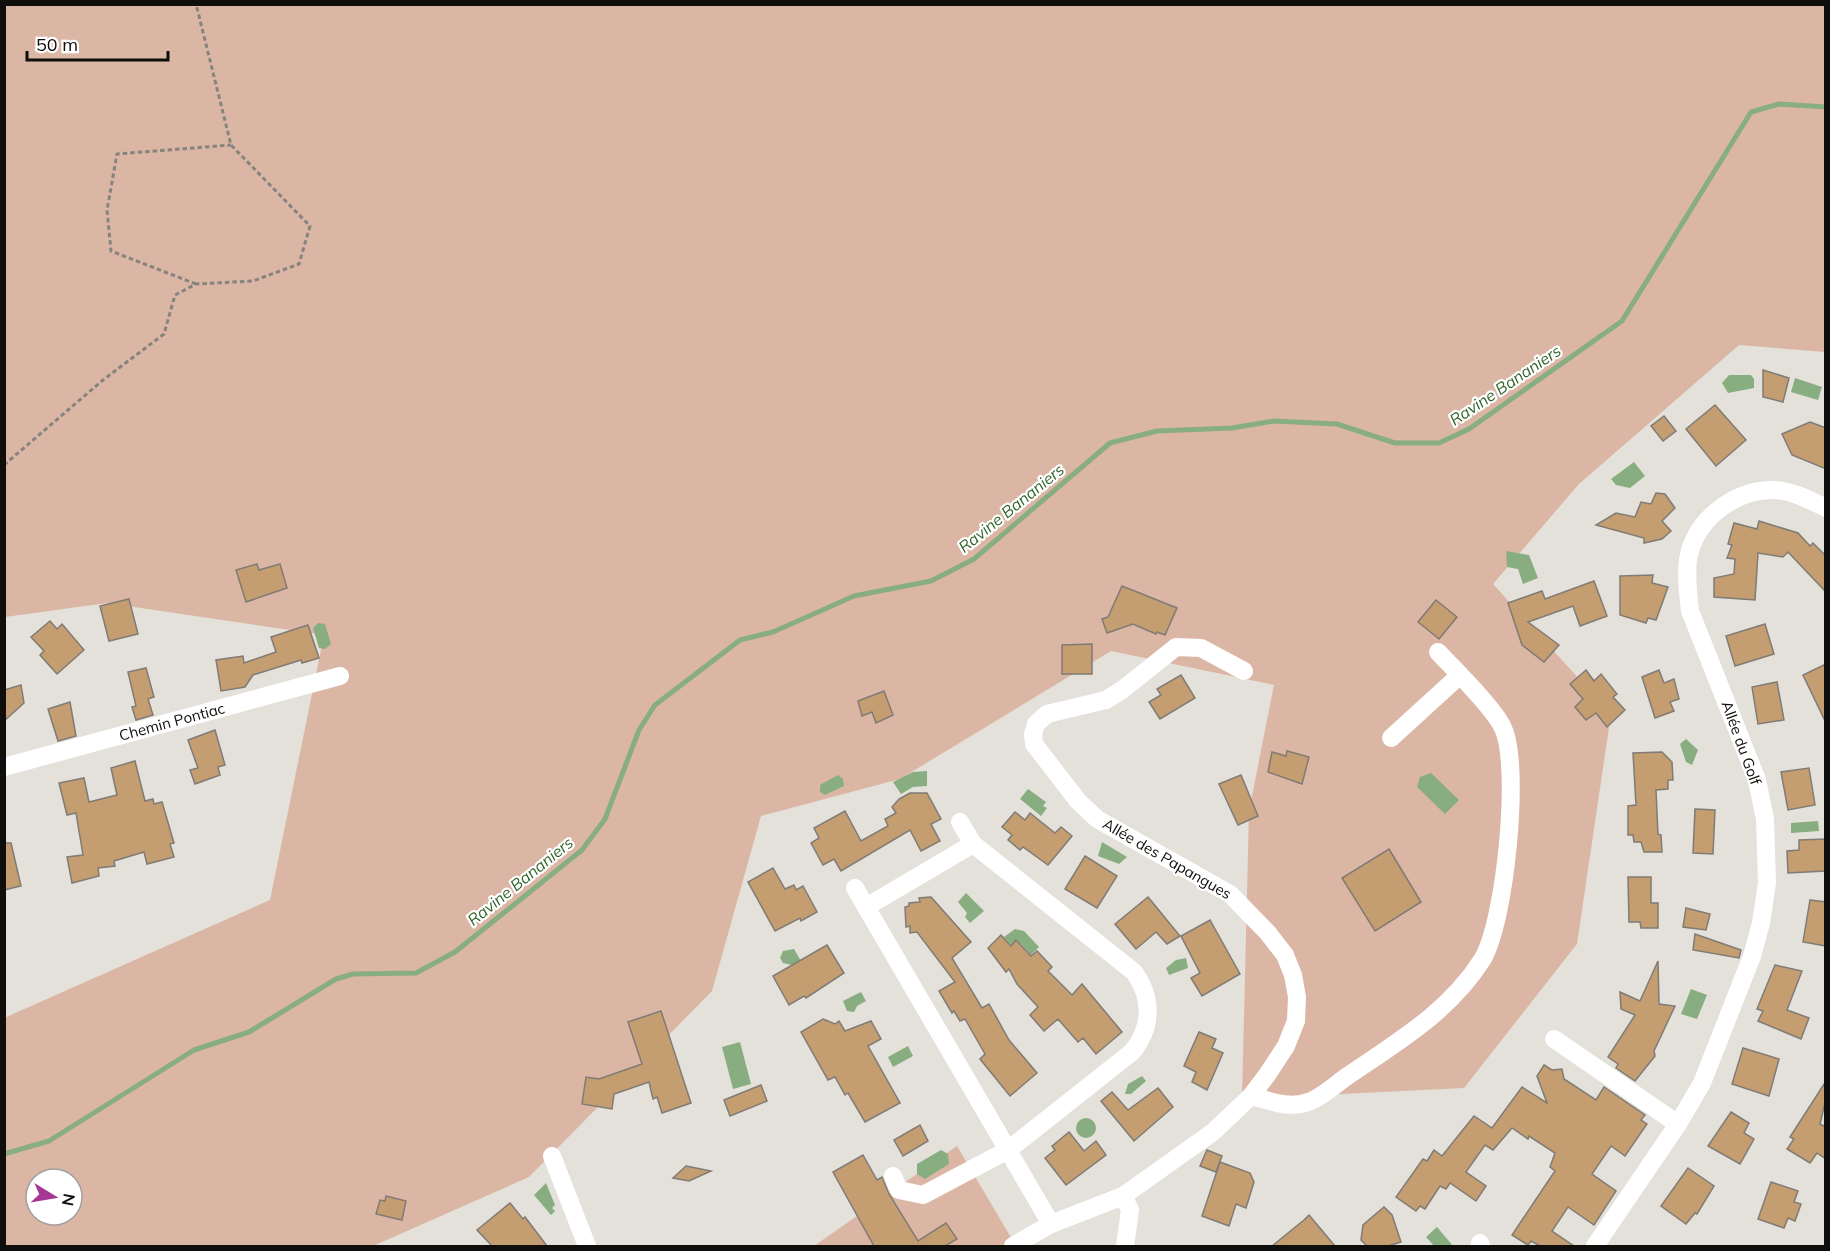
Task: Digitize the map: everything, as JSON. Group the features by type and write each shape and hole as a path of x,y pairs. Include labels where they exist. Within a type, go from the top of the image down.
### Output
{"street":[{"name":"Allée du Golf","path":"1595,1246 1678,1124 1702,1083 1752,956 1761,923 1767,883 1765,819 1757,780 1690,611 1687,586 1689,558 1699,530 1721,506 1746,494 1774,490 1802,496 1826,508"},
{"name":"Allée des Papangues","path":"1013,1246 1051,1224 1123,1196 1213,1132 1251,1096 1286,1046 1296,1021 1297,997 1293,975 1285,955 1230,894 1091,814 1035,744 1033,734 1036,724 1047,714 1106,700 1122,690 1162,655 1176,647 1201,648 1244,671"},
{"path":"1251,1096 1287,1106 1310,1102 1411,1033 1452,1000 1484,958 1499,909 1507,854 1512,780 1503,728 1438,652"},
{"path":"1391,738 1460,675"},
{"name":"Chemin Pontiac","path":"4,767 340,676"},
{"path":"893,1176 899,1190 923,1196 1008,1150 1131,1052 1140,1042 1149,1013 1142,983 1125,964 973,844 960,822"},
{"path":"866,907 973,844"},
{"path":"855,888 1051,1224"},
{"path":"1554,1039 1678,1124"},
{"path":"552,1156 587,1246"},
{"path":"1123,1196 1130,1210 1125,1246"}],"path":[{"path":"196,4 231,145 310,226 299,264 253,281 196,284 111,251 106,210 117,154 231,145"},
{"path":"4,465 103,380 164,334 175,295 196,284"}],"shaded area":[{"path":"5,5 1825,5 1825,352 1739,345 1579,484 1493,584 1611,714 1577,944 1464,1088 1242,1099 1249,811 1274,685 1111,651 900,779 761,816 712,991 529,1177 373,1246 5,1246 4,1018 270,900 324,635 107,603 5,617"},
{"path":"1729,375 1751,375 1754,379 1754,388 1728,393 1722,383"},
{"path":"1795,378 1822,387 1818,400 1791,392"},
{"path":"1634,462 1645,476 1630,488 1616,485 1611,479"},
{"path":"1506,551 1529,555 1538,578 1523,584 1518,569 1507,567"},
{"path":"318,623 325,624 331,644 325,649 319,648 313,628"},
{"path":"1686,739 1698,750 1692,765 1686,762 1680,744"},
{"path":"927,771 927,786 913,787 901,794 893,782 913,772"},
{"path":"1431,773 1459,800 1445,814 1417,787 1420,777"},
{"path":"838,775 843,779 844,786 825,795 820,792 820,785"},
{"path":"1028,789 1046,802 1043,806 1047,808 1041,816 1020,799"},
{"path":"1818,821 1819,831 1791,833 1791,823"},
{"path":"1102,842 1127,857 1119,864 1098,856"},
{"path":"966,893 984,911 970,923 965,917 967,913 958,902"},
{"path":"1015,929 1024,931 1039,947 1031,955 1021,944 1014,948 1004,937"},
{"path":"794,949 809,975 800,981 792,965 783,963 780,958 783,951"},
{"path":"1186,958 1188,968 1169,975 1166,968 1176,960"},
{"path":"1691,989 1707,995 1697,1019 1681,1014"},
{"path":"861,992 866,1001 857,1006 854,1012 847,1011 843,1001"},
{"path":"740,1042 751,1084 733,1089 722,1047"},
{"path":"908,1046 913,1056 893,1067 888,1057"},
{"path":"1142,1076 1146,1081 1131,1094 1125,1094 1128,1084"},
{"path":"1082,1118 1090,1118 1096,1124 1096,1132 1090,1138 1082,1138 1076,1132 1076,1124"},
{"path":"957,1146 1016,1246 814,1246"},
{"path":"941,1150 948,1154 949,1164 925,1179 917,1174 917,1164"},
{"path":"546,1183 555,1205 552,1208 555,1211 551,1215 534,1195"},
{"path":"1437,1227 1453,1246 1434,1246 1426,1237"}],"building":[{"path":"1763,370 1789,378 1783,402 1763,397"},
{"path":"1715,405 1746,440 1716,466 1686,429"},
{"path":"1664,416 1676,431 1663,441 1651,426"},
{"path":"1810,422 1826,428 1826,469 1792,455 1782,434"},
{"path":"1656,493 1665,494 1675,508 1662,521 1671,531 1662,539 1644,543 1644,538 1596,525 1616,513 1635,517 1641,502 1651,504"},
{"path":"1759,521 1798,533 1810,546 1813,543 1826,556 1826,592 1788,552 1783,557 1758,553 1755,600 1714,597 1714,578 1734,574 1735,559 1727,558 1732,545 1728,544 1734,523 1757,529"},
{"path":"257,564 259,570 280,564 287,588 246,602 236,570"},
{"path":"1653,575 1652,583 1668,587 1656,620 1648,618 1646,623 1620,615 1620,576"},
{"path":"1594,581 1607,616 1580,626 1573,606 1528,622 1559,645 1544,662 1522,645 1508,603 1542,591 1545,599"},
{"path":"1122,586 1177,608 1165,635 1157,632 1156,634 1133,624 1107,633 1102,619 1108,617"},
{"path":"129,599 138,634 109,641 100,606"},
{"path":"1436,600 1457,617 1439,639 1418,622"},
{"path":"50,621 57,629 62,624 84,650 57,674 40,655 44,651 31,637"},
{"path":"1765,624 1774,654 1735,666 1726,636"},
{"path":"308,625 319,658 302,663 301,660 253,675 245,687 221,691 216,660 243,656 244,663 276,652 271,637"},
{"path":"1092,644 1092,674 1062,674 1062,645"},
{"path":"1826,664 1826,723 1803,675"},
{"path":"146,668 154,697 148,699 153,715 136,720 132,707 136,706 128,672"},
{"path":"1586,670 1594,681 1601,674 1617,694 1613,697 1625,710 1607,727 1596,713 1586,720 1575,707 1583,699 1570,684"},
{"path":"1659,670 1664,683 1674,679 1679,699 1670,702 1674,711 1655,718 1642,677"},
{"path":"1181,675 1195,698 1160,719 1149,702 1161,695 1157,689"},
{"path":"1777,682 1784,720 1758,724 1752,687"},
{"path":"21,685 24,703 4,721 4,690"},
{"path":"884,691 893,715 876,723 872,712 862,716 858,701"},
{"path":"70,702 76,736 58,741 48,709"},
{"path":"215,730 225,765 218,767 220,775 195,784 190,770 198,768 188,740"},
{"path":"1287,751 1309,757 1302,784 1268,772 1272,752 1286,756"},
{"path":"1662,752 1672,762 1673,780 1668,780 1668,789 1656,790 1658,834 1661,835 1662,852 1644,852 1641,842 1634,842 1633,835 1628,835 1628,806 1636,805 1633,753"},
{"path":"135,761 145,801 153,799 154,804 162,802 174,843 170,844 174,857 147,864 144,852 114,861 115,866 98,868 99,876 72,883 67,857 83,855 76,813 67,815 59,783 84,778 89,802 117,795 111,768"},
{"path":"1809,768 1815,805 1788,810 1781,772"},
{"path":"1241,775 1258,816 1238,825 1219,784"},
{"path":"910,793 927,793 941,819 931,824 940,841 921,851 910,830 841,871 834,859 823,865 811,843 819,838 814,828 845,811 861,841 888,826 885,819 896,813 892,807 899,799"},
{"path":"1695,809 1715,810 1713,854 1693,853"},
{"path":"1015,812 1025,820 1030,813 1055,833 1061,827 1072,836 1048,865 1023,847 1020,850 1008,840 1012,835 1002,827"},
{"path":"1826,839 1826,871 1788,873 1787,851 1799,850 1799,840"},
{"path":"4,843 11,843 21,886 4,890"},
{"path":"1389,849 1421,902 1375,931 1342,878"},
{"path":"1085,856 1117,876 1097,908 1065,889"},
{"path":"773,868 785,889 794,885 796,890 803,886 817,912 775,931 748,882"},
{"path":"1628,877 1651,877 1651,903 1658,903 1658,928 1641,928 1640,922 1629,922"},
{"path":"931,897 971,942 952,958 982,1008 989,1004 1009,1040 1037,1073 1010,1096 980,1059 985,1054 965,1019 960,1021 954,1011 952,1013 939,991 955,982 917,932 910,933 910,926 906,927 905,907 909,906 909,903 920,902 919,898"},
{"path":"1148,897 1180,936 1167,944 1156,932 1136,949 1115,924"},
{"path":"1810,900 1826,902 1826,946 1803,942"},
{"path":"1686,908 1710,914 1706,930 1683,927"},
{"path":"1210,920 1240,974 1202,996 1191,978 1200,973 1181,936"},
{"path":"1695,934 1741,950 1739,958 1693,950"},
{"path":"1001,935 1011,946 1016,940 1031,956 1037,951 1052,967 1048,971 1072,995 1082,984 1122,1032 1096,1054 1083,1038 1078,1042 1058,1019 1044,1031 1030,1015 1038,1007 1017,984 1009,969 1006,972 988,948"},
{"path":"827,945 844,973 806,998 804,996 789,1005 773,976"},
{"path":"1658,961 1659,1004 1675,1006 1654,1051 1655,1056 1635,1081 1616,1068 1618,1064 1608,1057 1635,1015 1621,1009 1620,992 1640,1001"},
{"path":"1775,965 1802,971 1787,1010 1809,1018 1801,1039 1758,1021 1763,1011 1757,1009"},
{"path":"661,1011 691,1103 662,1113 657,1097 653,1099 649,1082 614,1094 612,1109 582,1104 586,1077 599,1079 642,1064 628,1022"},
{"path":"823,1019 835,1024 839,1021 845,1031 871,1021 881,1039 868,1046 900,1103 865,1122 848,1093 845,1095 835,1077 828,1080 801,1032"},
{"path":"1199,1032 1216,1039 1212,1048 1223,1053 1207,1090 1192,1082 1196,1072 1184,1066"},
{"path":"1743,1048 1779,1059 1769,1096 1732,1084"},
{"path":"1544,1065 1552,1070 1562,1069 1564,1079 1596,1100 1604,1087 1645,1115 1641,1120 1647,1124 1625,1156 1611,1146 1592,1174 1616,1191 1594,1225 1568,1207 1552,1231 1574,1246 1540,1246 1531,1241 1528,1245 1512,1235 1555,1171 1550,1167 1555,1153 1512,1128 1493,1150 1485,1145 1466,1172 1486,1186 1476,1201 1450,1183 1446,1189 1440,1186 1425,1209 1420,1206 1416,1211 1396,1197 1423,1159 1427,1161 1434,1150 1442,1156 1474,1116 1492,1128 1522,1087 1547,1103 1537,1076"},
{"path":"1826,1081 1826,1099 1820,1124 1826,1127 1826,1159 1817,1153 1810,1163 1787,1149 1794,1139 1790,1137"},
{"path":"761,1085 767,1101 730,1116 724,1100"},
{"path":"1158,1088 1173,1107 1134,1141 1101,1101 1112,1092 1128,1110"},
{"path":"1731,1112 1749,1123 1744,1133 1754,1139 1740,1164 1708,1146"},
{"path":"920,1125 928,1141 903,1156 894,1140"},
{"path":"1069,1132 1084,1151 1096,1141 1106,1155 1066,1185 1045,1158 1055,1150 1052,1146"},
{"path":"1207,1150 1222,1156 1216,1172 1200,1166"},
{"path":"863,1155 877,1180 882,1177 889,1194 918,1241 946,1223 957,1239 945,1246 874,1246 833,1172"},
{"path":"1220,1162 1250,1173 1254,1182 1246,1208 1236,1204 1229,1226 1202,1216"},
{"path":"686,1166 711,1171 689,1181 673,1178"},
{"path":"1688,1168 1714,1186 1697,1214 1695,1213 1686,1224 1661,1206"},
{"path":"1771,1182 1798,1191 1794,1202 1801,1204 1795,1221 1788,1218 1784,1228 1758,1219"},
{"path":"386,1196 406,1201 402,1220 376,1214 380,1200 385,1201"},
{"path":"510,1203 523,1219 525,1217 547,1246 492,1246 477,1230"},
{"path":"1384,1207 1392,1215 1401,1242 1388,1246 1367,1246 1361,1240 1363,1225"},
{"path":"1309,1215 1335,1246 1272,1246 1304,1220"}],"waterway":[{"name":"Ravine Bananiers","path":"4,1154 49,1141 194,1050 249,1032 336,979 353,974 416,973 455,952 582,850 605,819 639,730 655,705 740,640 773,632 854,596 931,581 974,559 1110,443 1157,431 1232,428 1274,421 1337,424 1395,443 1439,443 1469,429 1622,321 1751,112 1779,104 1826,107"}]}
